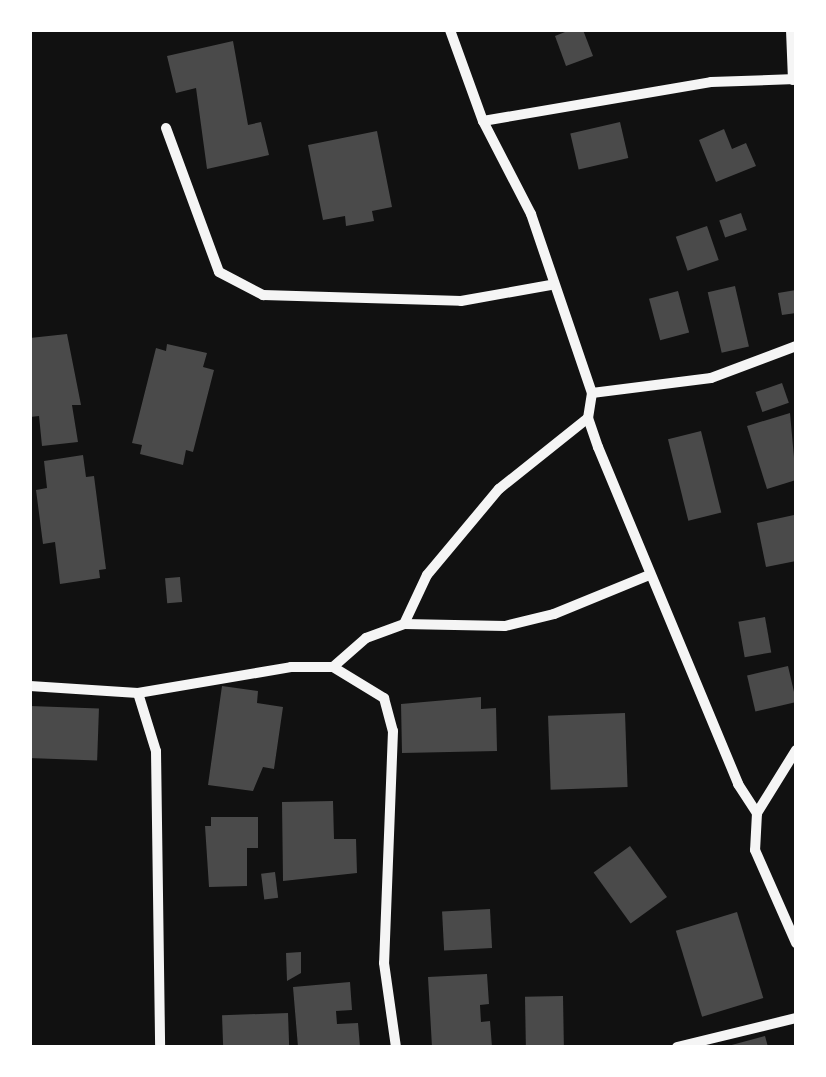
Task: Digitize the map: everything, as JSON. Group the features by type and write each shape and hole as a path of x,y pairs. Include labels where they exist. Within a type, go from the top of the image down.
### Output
{"street":[{"path":"450,30 483,121 531,214 550,285 592,392 588,418 648,576 738,784 757,813"},
{"path":"483,121 711,82 795,80 791,30"},
{"path":"166,128 219,272 263,296 461,301 550,285"},
{"path":"592,392 710,378 796,346"},
{"path":"404,624 426,575 499,489 588,418"},
{"path":"333,667 366,638 404,624 505,626 554,614 648,576"},
{"path":"30,686 138,693 291,667 333,667 384,698 393,731 384,963 396,1047"},
{"path":"138,693 156,751 160,1047"},
{"path":"796,750 757,813 754,850 796,943"},
{"path":"676,1047 796,1018"}],"building":[{"path":"583,30 593,56 566,66 555,36"},
{"path":"233,41 248,125 261,122 269,155 207,169 196,88 176,93 167,56"},
{"path":"620,122 628,158 579,170 570,133"},
{"path":"724,129 732,149 746,143 756,166 716,182 699,140"},
{"path":"377,131 392,207 372,211 374,221 346,226 345,216 323,220 308,145"},
{"path":"741,213 747,230 725,238 719,220"},
{"path":"707,226 719,260 688,271 676,237"},
{"path":"735,286 749,346 722,353 708,292"},
{"path":"796,290 796,313 782,315 778,293"},
{"path":"678,291 689,333 660,340 649,299"},
{"path":"67,334 81,405 72,405 78,442 42,446 39,416 30,417 30,338"},
{"path":"167,344 207,353 203,367 214,370 193,452 186,450 183,465 140,454 142,445 132,443 156,348 166,351"},
{"path":"782,383 789,403 762,412 756,392"},
{"path":"790,413 796,480 767,489 747,426"},
{"path":"701,431 721,513 688,521 668,439"},
{"path":"83,455 86,477 94,476 106,569 99,570 100,578 60,584 55,542 43,544 36,490 47,488 44,461"},
{"path":"794,515 796,561 766,567 757,523"},
{"path":"180,577 182,602 167,603 165,578"},
{"path":"765,617 771,652 745,657 738,622"},
{"path":"788,666 796,702 755,711 747,675"},
{"path":"222,686 258,691 257,703 283,707 274,769 263,767 253,791 208,785"},
{"path":"481,697 481,709 496,708 497,751 402,753 401,704"},
{"path":"30,706 99,708 97,760 30,758"},
{"path":"625,713 628,787 551,790 548,716"},
{"path":"333,801 334,839 356,839 357,873 283,881 282,802"},
{"path":"211,817 258,817 258,848 247,848 247,886 209,887 205,826 211,826"},
{"path":"630,846 667,897 631,923 594,872"},
{"path":"275,872 278,898 264,900 261,874"},
{"path":"490,909 492,948 444,950 442,912"},
{"path":"737,912 763,998 702,1017 676,931"},
{"path":"301,952 301,973 287,981 286,953"},
{"path":"487,974 489,1004 480,1005 481,1022 490,1021 492,1047 432,1047 428,977"},
{"path":"350,982 352,1010 336,1011 337,1024 358,1023 360,1047 298,1047 293,987"},
{"path":"563,996 564,1047 526,1047 525,997"},
{"path":"288,1013 289,1047 223,1047 222,1015"},
{"path":"765,1036 768,1047 728,1047 728,1046"}]}
